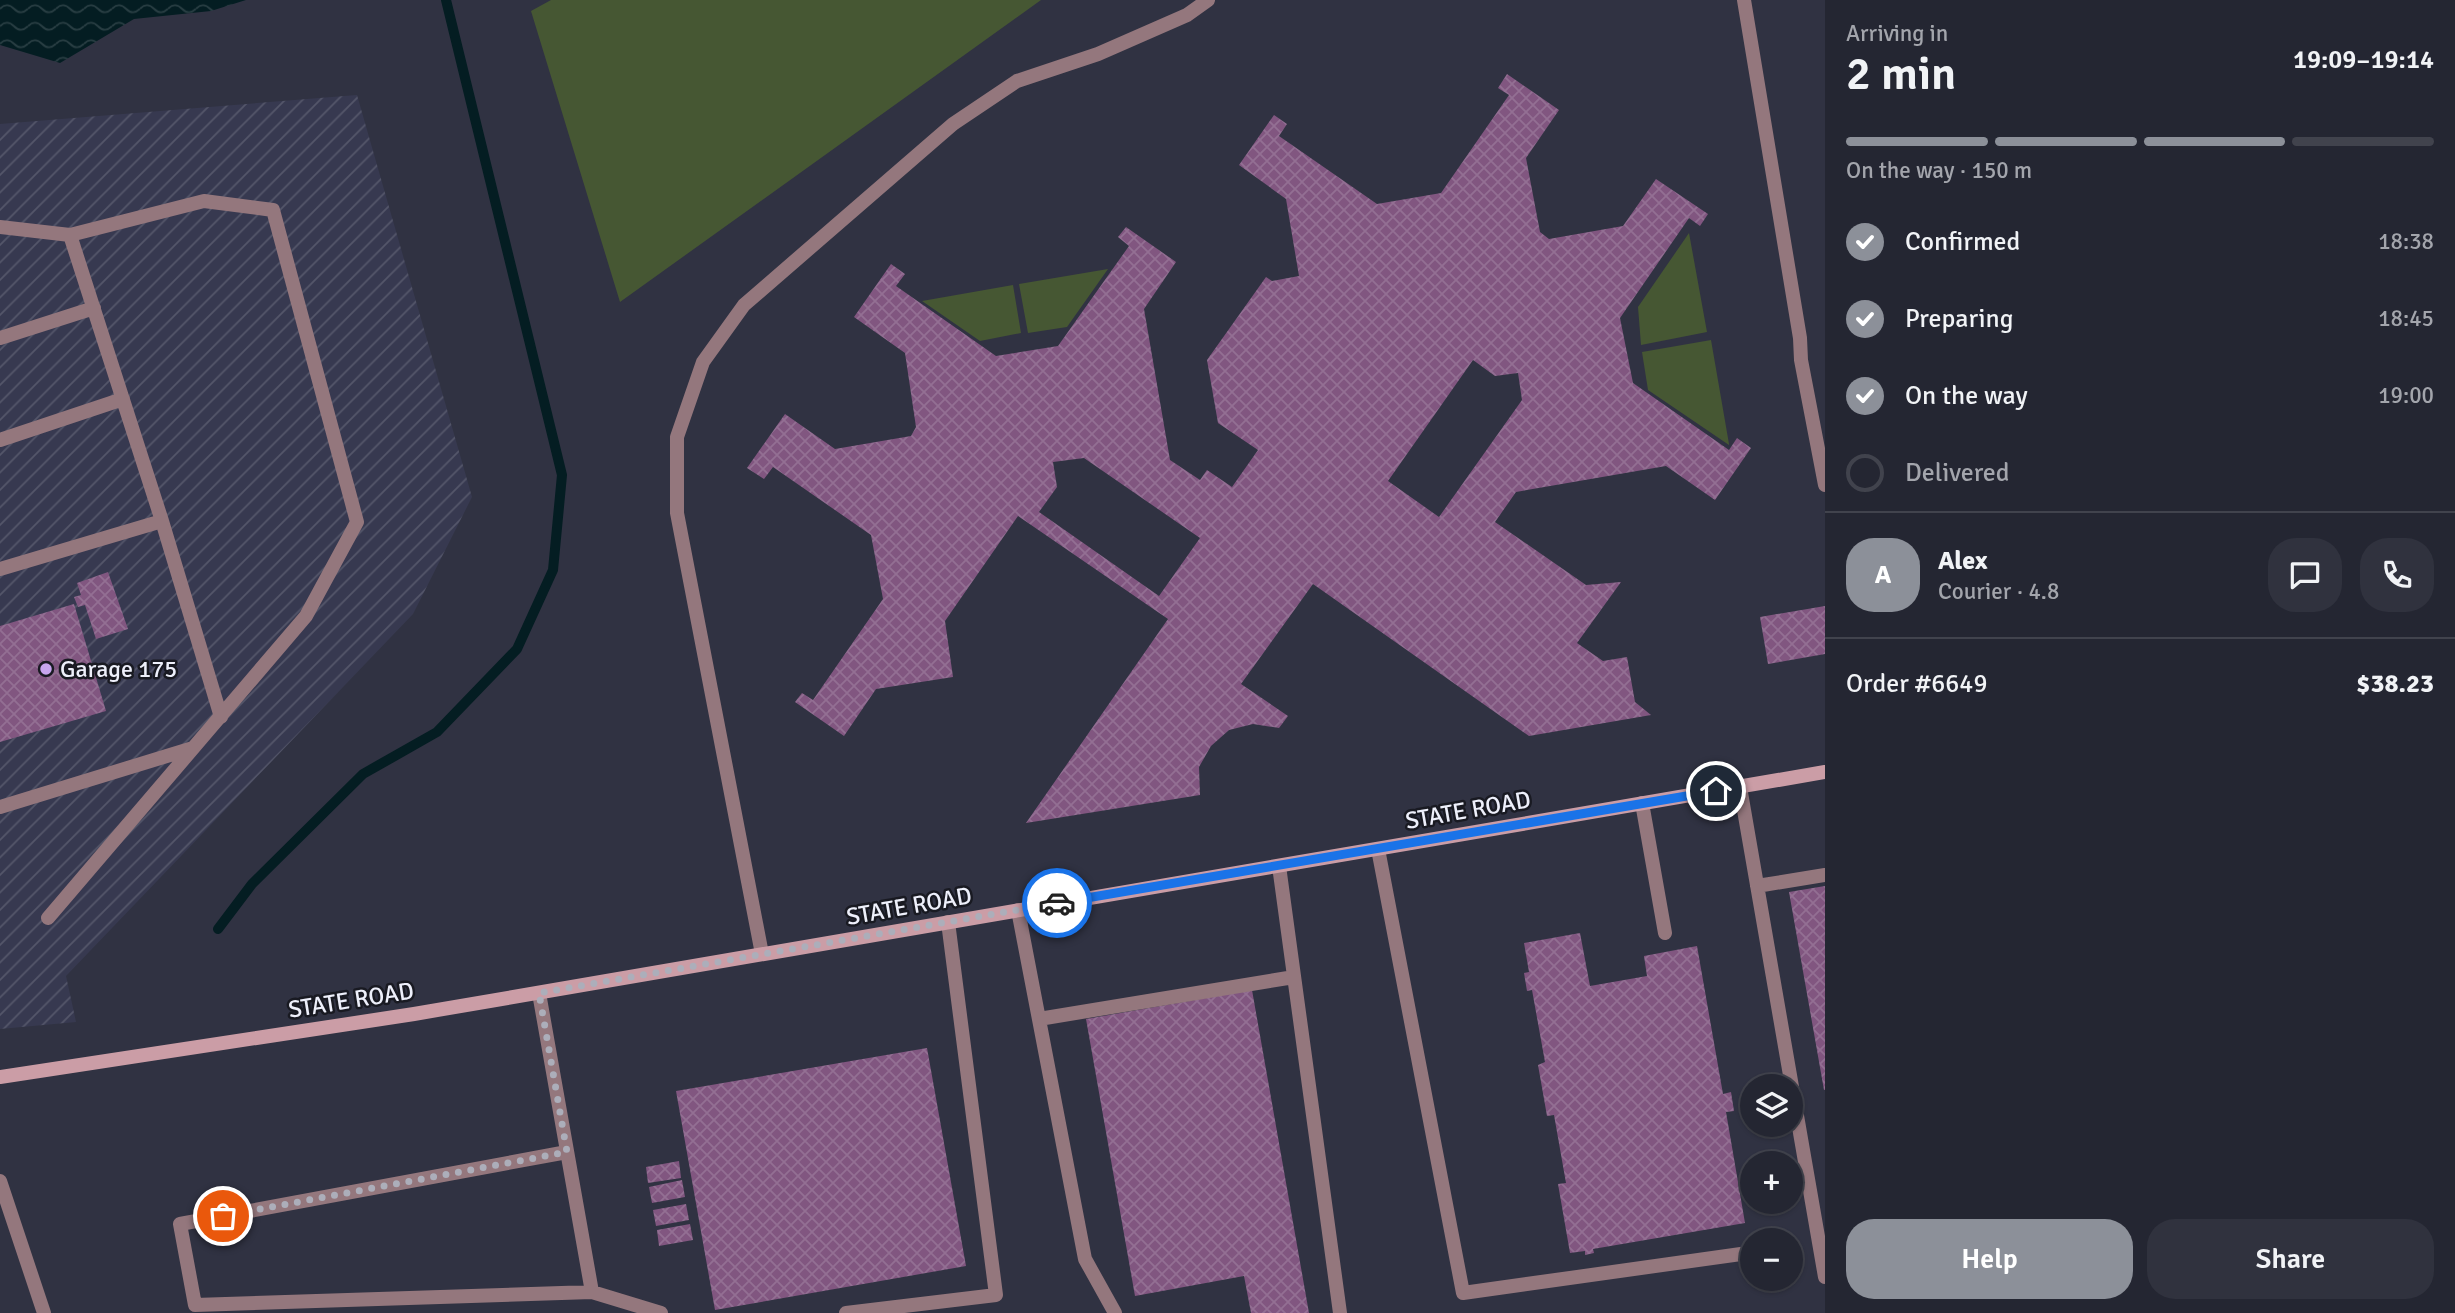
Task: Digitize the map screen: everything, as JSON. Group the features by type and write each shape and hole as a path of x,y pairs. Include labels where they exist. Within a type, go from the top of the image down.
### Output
{"main road":[{"name":"STATE ROAD","path":"0,1077 539,993 1825,772"}],"street":[{"path":"762,954 677,513 677,437 703,362 744,305 953,124 1017,81 1098,54 1187,15 1208,0"},
{"path":"1744,0 1800,338 1801,360 1825,485"},
{"path":"0,227 70,235 204,201 274,210 357,522 306,616 48,918"},
{"path":"70,235 162,520 220,717"},
{"path":"0,338 94,307"},
{"path":"0,440 123,399"},
{"path":"0,569 162,520"},
{"path":"0,807 194,748"},
{"path":"1740,786 1825,1277"},
{"path":"1642,803 1665,933"},
{"path":"1378,849 1463,1293 1740,1254"},
{"path":"1279,866 1340,1313"},
{"path":"1758,886 1825,875"},
{"path":"1018,910 1085,1259 1115,1313"},
{"path":"846,1313 996,1295 948,922"},
{"path":"1039,1019 1294,977"},
{"path":"539,993 592,1292"},
{"path":"567,1152 180,1224 195,1305 592,1292 661,1313"},
{"path":"0,1181 44,1313"}],"shaded area":[{"path":"357,95 472,497 413,614 66,976 76,1022 0,1029 0,124"}],"green space":[{"path":"551,0 1041,0 620,302 531,11"},
{"path":"1689,233 1707,332 1641,345 1638,307"},
{"path":"1108,269 1067,327 1028,333 1019,284"},
{"path":"1013,285 1021,333 980,341 922,301"},
{"path":"1711,340 1729,445 1648,390 1642,352"}],"water":[{"path":"0,0 246,0 211,11 134,19 60,63 0,45"}],"building":[{"path":"1507,74 1559,110 1526,158 1540,232 1549,239 1623,226 1656,179 1708,214 1700,226 1689,218 1620,318 1633,383 1729,450 1737,438 1751,448 1715,500 1666,466 1516,492 1495,522 1586,585 1621,582 1577,643 1603,661 1627,657 1635,702 1651,715 1529,736 1313,584 1241,684 1288,716 1279,728 1253,724 1229,730 1211,746 1199,767 1200,795 1026,823 1168,619 1018,516 945,621 953,677 876,689 844,736 795,702 802,693 813,700 883,599 871,535 773,467 764,479 747,468 785,414 835,449 911,436 916,427 905,353 854,317 891,264 905,274 896,286 996,356 1058,346 1129,246 1118,237 1126,227 1176,262 1144,309 1170,460 1200,480 1207,470 1232,487 1258,450 1218,423 1207,360 1266,277 1272,281 1299,276 1286,199 1239,165 1274,115 1287,124 1279,136 1377,204 1441,193 1509,95 1498,88","holes":["1473,360 1495,376 1518,373 1522,400 1439,517 1388,481","1084,458 1200,538 1159,596 1039,512 1057,487 1053,462"]},
{"path":"108,572 128,629 96,639 85,605 78,607 74,597 81,595 77,583"},
{"name":"Garage 175","path":"74,604 106,711 0,742 0,626"},
{"path":"1825,606 1825,654 1768,664 1760,617"},
{"path":"1825,886 1825,1090 1824,1090 1789,892"},
{"path":"1580,933 1590,986 1647,976 1644,956 1697,946 1723,1094 1731,1092 1734,1111 1726,1112 1740,1194 1740,1214 1743,1214 1745,1223 1593,1249 1594,1253 1585,1255 1585,1251 1570,1253 1558,1184 1566,1183 1554,1115 1547,1116 1538,1065 1545,1062 1532,990 1527,991 1524,973 1529,972 1524,943"},
{"path":"1252,990 1309,1313 1251,1313 1244,1276 1135,1296 1086,1019"},
{"path":"927,1048 966,1266 715,1310 676,1091"},
{"path":"679,1161 681,1178 648,1183 646,1167"},
{"path":"682,1180 685,1197 652,1203 649,1187"},
{"path":"686,1204 689,1220 656,1226 653,1210"},
{"path":"690,1224 693,1240 659,1246 657,1230"}],"waterway":[{"path":"218,929 252,884 363,774 437,732 517,649 553,570 562,475 446,0"}],"way so far":[{"path":"223,1216 567,1152 539,993 1057,903"}],"place":[{"name":"Garage 175","path":"46,669"}],"route":[{"path":"1057,903 1716,791"}]}
